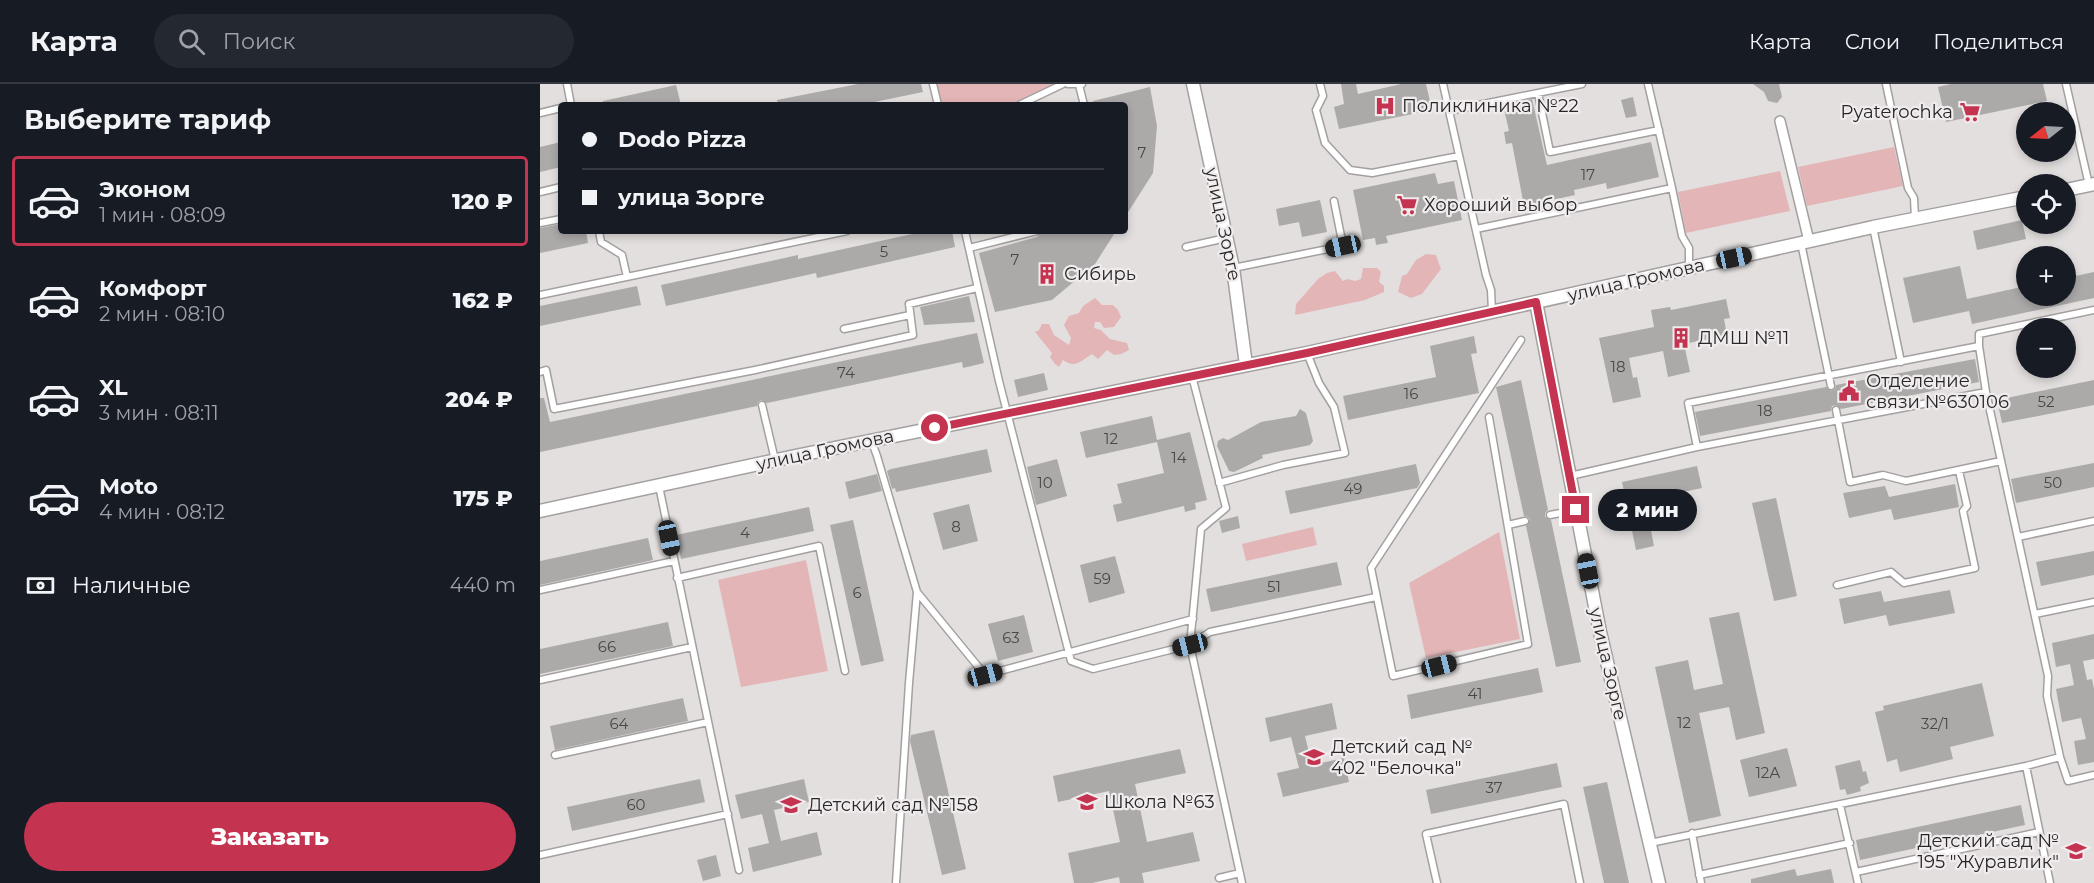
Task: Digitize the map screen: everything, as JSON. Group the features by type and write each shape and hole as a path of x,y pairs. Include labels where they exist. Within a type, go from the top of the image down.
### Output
{"street":[{"name":"улица Зорге","path":"1193,84 1233,268 1246,365"},
{"path":"1780,121 1805,242"},
{"path":"2076,188 2091,185"},
{"name":"улица Громова","path":"540,511 871,440 1307,353 1873,227 2016,199"},
{"name":"улица Зорге","path":"1536,302 1600,632 1659,883"}],"lane":[{"path":"567,84 570,102"},
{"path":"933,84 937,102"},
{"path":"1025,102 1065,84 1081,84 1084,102"},
{"path":"1320,84 1323,96 1316,110 1324,143 1350,170 1372,173 1459,156"},
{"path":"1443,84 1491,290 1492,311"},
{"path":"1449,111 1582,84"},
{"path":"1648,84 1682,236 1689,248 1689,268"},
{"path":"1886,84 1908,188 1914,198 1915,219"},
{"path":"2066,84 2091,185"},
{"path":"1538,93 1550,152 1659,130"},
{"path":"540,113 558,109"},
{"path":"540,192 558,188"},
{"path":"1476,229 1672,188"},
{"path":"1233,268 1343,246 1334,201"},
{"path":"540,223 558,220"},
{"path":"1873,227 1901,362"},
{"path":"600,234 601,242 622,255 627,277"},
{"path":"540,295 833,234"},
{"path":"966,234 977,288 1071,661 1093,669 1190,645 1210,632 1376,597"},
{"path":"969,248 1025,234"},
{"path":"1186,247 1227,238"},
{"path":"1805,242 1831,386"},
{"path":"540,372 546,370 554,409 754,370 913,335 909,304 977,288"},
{"path":"2094,310 1979,334 1986,392 2048,676 2047,696 2060,757 2068,781 2094,775"},
{"path":"844,329 910,315"},
{"path":"1489,417 1528,644 1393,676 1371,568 1521,340"},
{"path":"1697,447 1688,403 1979,346"},
{"path":"1219,483 1283,465 1345,453 1334,407 1319,383 1307,353"},
{"path":"754,370 757,379"},
{"path":"1192,376 1226,508 1201,529 1190,645 1242,883"},
{"path":"1569,476 1697,447 1986,392"},
{"path":"762,405 775,460"},
{"path":"1836,410 1850,482 1883,475 1906,481 2001,461"},
{"path":"871,440 917,592 896,883"},
{"path":"1837,585 1891,572 1904,583 1975,568 1963,511 1967,506 1959,471"},
{"path":"659,485 739,870"},
{"path":"1550,515 1576,510"},
{"path":"1508,525 1525,521"},
{"path":"2018,537 2094,521"},
{"path":"678,578 819,546 845,671"},
{"path":"540,590 674,561"},
{"path":"917,592 985,675 1192,619"},
{"path":"2035,614 2094,602"},
{"path":"540,680 692,646"},
{"path":"555,754 708,722"},
{"path":"1650,843 2026,766 2060,757"},
{"path":"2026,766 2050,883"},
{"path":"1437,883 1426,834 1564,804 1580,883"},
{"path":"1840,805 1858,883"},
{"path":"540,855 728,814"},
{"path":"1856,872 2039,832"},
{"path":"1692,834 1701,883"},
{"path":"1700,875 1850,843"},
{"path":"1219,878 1240,873"}],"shaded area":[{"path":"937,84 1053,84 1015,102 941,102"},
{"path":"1894,147 1903,186 1807,206 1798,167"},
{"path":"1780,171 1790,211 1686,233 1678,192"},
{"path":"1426,254 1436,255 1441,269 1422,294 1411,298 1398,292 1402,276 1407,274 1416,260"},
{"path":"1363,268 1377,268 1381,272 1379,282 1384,286 1384,292 1365,300 1295,315 1296,304 1318,279 1335,271 1343,281 1348,279 1355,281 1361,279"},
{"path":"1095,298 1102,305 1113,305 1121,317 1114,327 1104,328 1100,322 1095,322 1094,328 1101,330 1110,339 1127,343 1129,350 1114,355 1107,350 1098,359 1092,354 1075,364 1063,360 1059,367 1050,357 1052,353 1035,332 1042,324 1049,324 1054,335 1069,345 1071,338 1064,325 1069,316 1079,313 1083,306"},
{"path":"1313,527 1317,545 1246,561 1242,544"},
{"path":"1499,532 1520,639 1426,658 1409,583"},
{"path":"806,560 828,671 741,687 718,580"}],"building":[{"path":"858,84 921,84 923,92 875,102 777,102 777,100"},
{"name":"Поликлиника №22","path":"1341,84 1356,84 1358,94 1401,84 1426,84 1432,110 1339,129 1334,107 1344,104"},
{"path":"1753,84 1779,84 1782,97 1777,103 1768,101 1764,92"},
{"name":"Pyaterochka","path":"1951,84 2043,84 2047,101 2016,102 2016,107 1946,122 1938,87"},
{"path":"676,85 680,102 603,102"},
{"name":"Сибирь","path":"1150,87 1157,126 1153,173 1128,212 1128,102 1093,101"},
{"path":"1633,97 1637,116 1626,118 1621,100"},
{"path":"1532,99 1547,165 1651,142 1659,177 1607,189 1606,183 1574,190 1575,195 1524,206 1512,143 1506,144 1504,132 1509,131 1503,105"},
{"path":"558,143 558,168 540,172 540,147"},
{"name":"Хороший выбор","path":"1435,173 1438,184 1454,181 1462,220 1386,236 1388,243 1376,245 1375,238 1363,240 1353,190"},
{"path":"1320,200 1327,232 1302,237 1299,222 1279,226 1276,209"},
{"path":"2016,221 2016,234 2025,234 2026,239 1977,250 1973,231"},
{"path":"558,225 558,234 586,234 588,243 540,253 540,228"},
{"path":"912,234 953,234 955,247 817,278 816,273 666,306 661,285 798,255 798,259"},
{"name":"Сибирь","path":"1040,234 1114,234 1095,264 1052,300 995,312 979,253 1037,237"},
{"path":"1960,266 1967,299 2016,288 2016,306 2056,306 1972,324 1969,311 1913,323 1903,278"},
{"path":"2094,272 2094,298 2076,302 2076,276"},
{"path":"637,286 641,305 540,326 540,306"},
{"path":"969,296 975,322 924,325 920,307"},
{"path":"1726,299 1730,318 1724,319 1727,335 1684,344 1690,372 1668,377 1663,351 1629,358 1633,378 1637,377 1641,397 1613,403 1599,338 1654,327 1651,310 1670,307 1671,310"},
{"path":"977,333 984,363 963,368 962,362 767,403 761,400 757,406 540,452 540,398 544,398 550,422"},
{"path":"1474,336 1477,353 1471,354 1479,393 1348,420 1343,396 1436,377 1430,346"},
{"path":"1975,359 1979,382 1841,409 1836,405 1832,406 1831,411 1700,436 1695,412 1826,387 1831,391 1836,385"},
{"path":"1044,373 1048,390 1018,397 1014,380"},
{"path":"1521,380 1548,510 1545,517 1551,520 1581,662 1556,667 1526,526 1530,520 1524,516 1496,387"},
{"path":"2094,380 2094,405 2002,423 1997,400"},
{"path":"1300,409 1306,413 1313,441 1310,445 1262,455 1263,458 1234,472 1229,471 1217,446 1218,441 1223,438 1228,440 1261,422 1296,416"},
{"path":"1152,416 1157,440 1190,432 1207,500 1195,503 1196,509 1185,512 1184,506 1117,522 1113,505 1122,503 1117,484 1164,473 1157,442 1086,458 1080,432"},
{"path":"987,449 992,472 896,492 895,488 892,489 887,471 891,469"},
{"path":"1057,459 1067,496 1036,505 1027,467"},
{"path":"2094,463 2094,487 2016,503 2011,479"},
{"path":"1416,464 1420,483 1417,488 1290,514 1285,491"},
{"path":"1697,466 1702,488 1645,500 1654,546 1636,550 1622,482"},
{"path":"877,474 882,491 849,499 845,482"},
{"path":"1955,484 1959,507 1894,520 1891,509 1849,518 1843,493 1885,486 1889,497"},
{"path":"1776,498 1797,596 1774,601 1752,503"},
{"path":"969,504 978,541 943,550 933,513"},
{"path":"809,507 814,531 681,559 676,535"},
{"path":"1238,516 1240,528 1222,533 1219,521"},
{"path":"853,520 884,661 861,666 830,525"},
{"path":"648,538 653,560 540,585 540,561"},
{"path":"2094,551 2094,575 2041,586 2036,562"},
{"path":"1115,556 1125,593 1089,603 1080,565"},
{"path":"1337,562 1342,585 1211,612 1206,589"},
{"path":"1950,590 1955,613 1889,626 1886,615 1844,624 1839,599 1881,591 1884,602"},
{"path":"1739,612 1765,733 1736,740 1729,707 1699,713 1721,816 1689,823 1655,667 1688,660 1694,690 1723,684 1709,618"},
{"path":"1024,615 1033,652 998,661 988,624"},
{"path":"668,622 673,646 540,674 540,649"},
{"path":"2094,634 2094,659 2083,661 2087,680 2092,679 2094,689 2094,762 2078,765 2074,741 2086,739 2081,718 2062,722 2056,689 2074,685 2070,664 2056,667 2052,643"},
{"path":"1538,668 1543,692 1411,719 1407,695"},
{"path":"1982,683 1994,736 1950,747 1953,759 1900,772 1897,759 1887,762 1875,712 1884,710 1883,706"},
{"path":"683,698 688,721 555,750 550,726"},
{"path":"1332,703 1337,729 1305,736 1312,765 1344,758 1349,782 1283,797 1277,773 1299,768 1291,737 1270,742 1265,718"},
{"path":"934,730 966,869 942,875 910,741 911,735"},
{"path":"1787,748 1797,786 1749,797 1740,760"},
{"name":"Школа №63","path":"1180,749 1186,773 1135,784 1147,842 1193,832 1200,861 1142,873 1144,883 1120,883 1119,877 1092,883 1074,883 1068,853 1120,842 1109,791 1058,802 1053,776"},
{"path":"1860,760 1869,783 1860,787 1861,791 1847,795 1845,789 1840,790 1835,766"},
{"path":"1557,763 1562,787 1431,814 1426,790"},
{"path":"700,779 705,802 572,831 567,807"},
{"path":"804,779 809,802 774,810 781,841 817,832 822,855 753,872 748,848 769,843 762,814 741,819 735,795"},
{"path":"1607,782 1629,883 1604,883 1583,787"},
{"path":"2021,805 2025,825 1860,860 1856,840"},
{"path":"716,855 721,876 703,881 697,860"},
{"path":"1795,869 1797,876 1831,869 1834,883 1751,883 1751,879"}],"place":[{"name":"Поликлиника №22","path":"1385,106"},
{"name":"Pyaterochka","path":"1970,112"},
{"name":"Хороший выбор","path":"1407,205"},
{"name":"Сибирь","path":"1047,274"},
{"name":"ДМШ №11","path":"1681,338"},
{"name":"Отделение связи №630106","path":"1849,391"},
{"name":"Детский сад № 402 \"Белочка\"","path":"1314,757"},
{"name":"Школа №63","path":"1087,802"},
{"name":"Детский сад №158","path":"791,805"},
{"name":"Детский сад № 195 \"Журавлик\"","path":"2076,851"}],"route":[{"path":"935,428 1307,353 1536,302 1576,510"}]}
